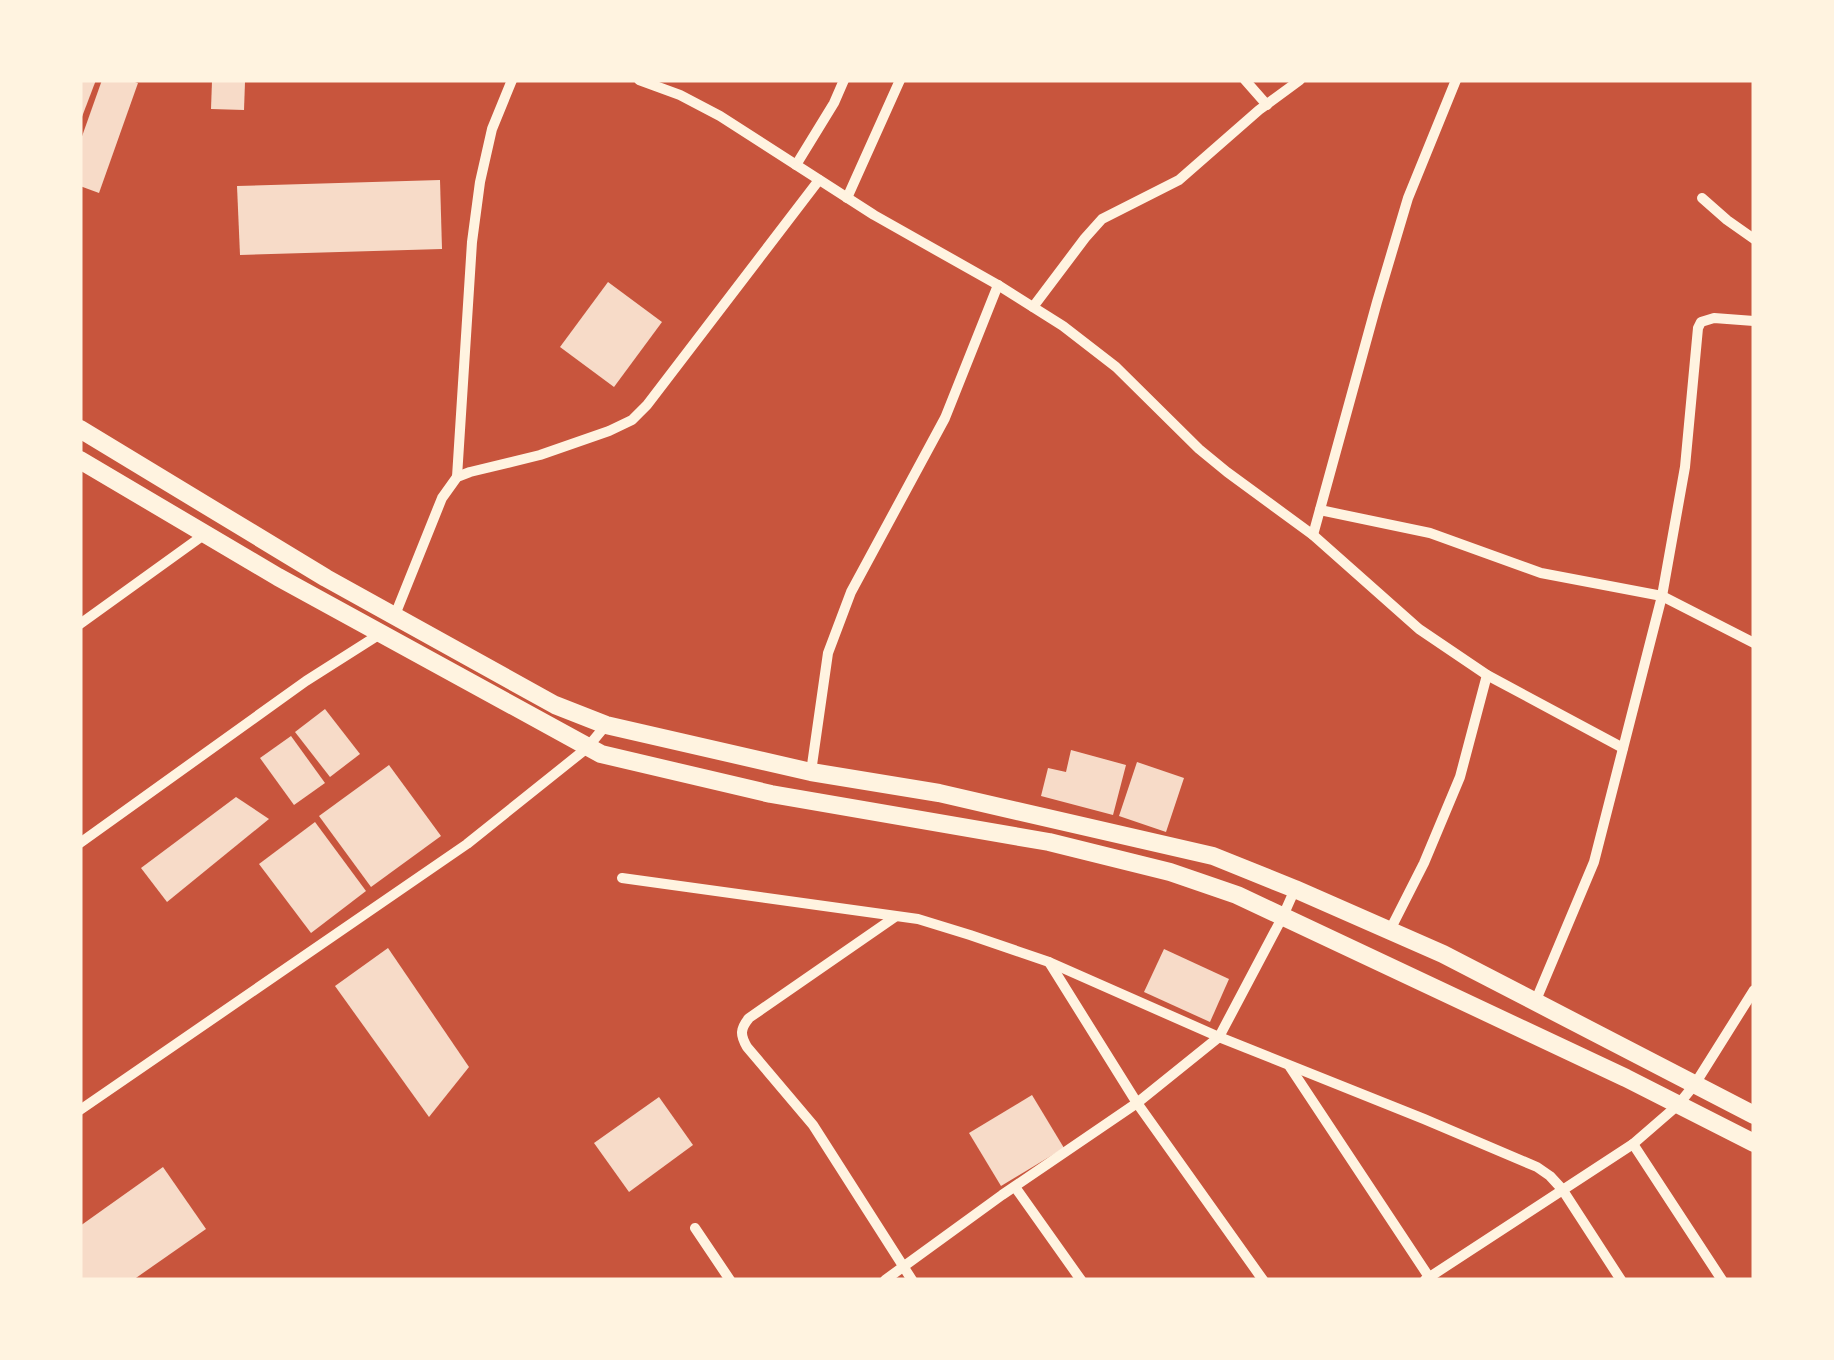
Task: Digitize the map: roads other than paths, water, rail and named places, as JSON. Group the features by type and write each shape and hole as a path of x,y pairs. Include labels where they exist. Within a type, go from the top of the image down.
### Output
{"street":[{"path":"457,478 472,242 480,182 492,129 512,80"},
{"path":"639,80 698,103 847,198 998,285 1096,350 1227,472 1313,536 1419,629 1487,674 1623,748"},
{"path":"796,165 844,80"},
{"path":"847,198 900,80"},
{"path":"1245,80 1267,105"},
{"path":"1033,308 1102,219 1179,180 1300,80"},
{"path":"1313,536 1408,198 1456,80"},
{"path":"396,615 442,498 457,478 540,455 632,420 647,406 819,180"},
{"path":"1702,198 1754,239"},
{"path":"811,772 828,653 851,592 944,418 998,285"},
{"path":"1536,1000 1594,862 1662,596 1684,467 1698,328 1714,318 1754,321"},
{"path":"80,430 366,601 555,706 606,725 811,772 939,793 1213,856 1442,954 1754,1116"},
{"path":"80,460 380,634 588,748 622,760 771,794 1049,842 1170,872 1237,894 1754,1143"},
{"path":"1320,510 1430,533 1540,572 1662,596 1754,643"},
{"path":"80,624 205,534"},
{"path":"80,844 306,681 380,634"},
{"path":"1389,932 1424,863 1460,777 1487,674"},
{"path":"80,1110 467,844 588,748 606,725"},
{"path":"622,878 918,919 1049,962 1289,1067 1526,1162 1550,1176 1562,1189 1621,1280"},
{"path":"885,1280 1137,1103 1219,1037 1295,888"},
{"path":"896,916 749,1018 742,1026 741,1036 813,1125 912,1280"},
{"path":"1049,962 1137,1103 1262,1280"},
{"path":"1289,1067 1428,1279 1633,1144 1695,1084 1754,990"},
{"path":"1633,1144 1722,1280"},
{"path":"1015,1187 1081,1280"},
{"path":"694,1228 730,1280"}]}
